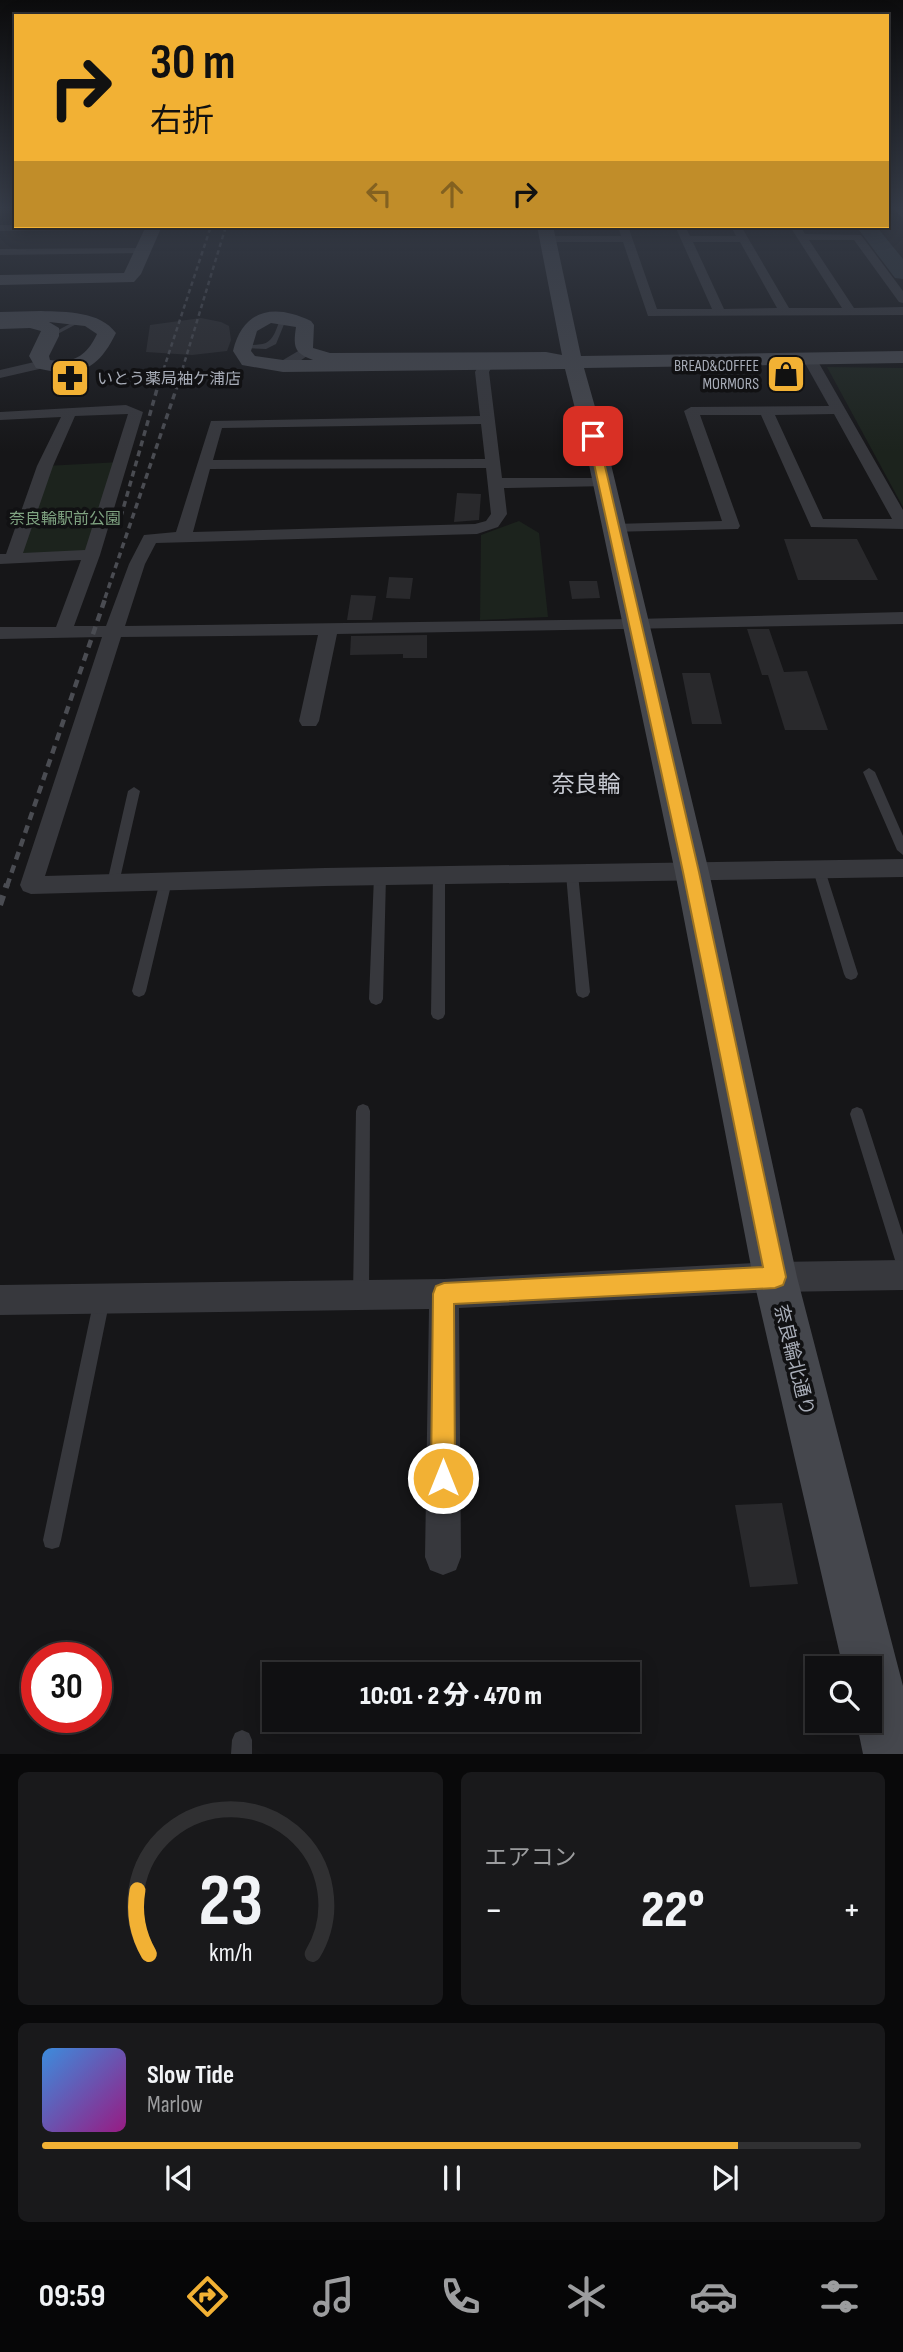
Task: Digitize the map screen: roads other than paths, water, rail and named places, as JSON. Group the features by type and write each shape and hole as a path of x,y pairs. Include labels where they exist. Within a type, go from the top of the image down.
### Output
{"street":[{"name":"奈良輪北通り","path":"558,289 691,872 775,1277 892,1754"},
{"path":"644,289 652,313 903,311"},
{"path":"709,289 720,313"},
{"path":"772,289 785,312"},
{"path":"835,289 850,311"},
{"path":"0,317 81,320 105,327 107,333 97,355 81,364 68,367 43,364 0,374"},
{"path":"573,362 546,358 328,359 305,351 305,325 290,318 255,322 243,347 244,357 249,361 283,366 485,366 573,362 903,357"},
{"path":"0,324 42,325 50,328 50,336 39,356 43,364"},
{"path":"283,366 305,351"},
{"path":"766,410 817,524 903,523 809,358"},
{"path":"485,366 482,372 499,514 492,524 477,529 150,538 137,564 114,630 31,886 380,876 903,868"},
{"path":"0,416 126,409 136,412 92,555 63,632"},
{"path":"614,529 732,526 691,411 838,410"},
{"path":"70,412 6,558 92,555"},
{"path":"183,537 216,424 488,420"},
{"path":"204,465 493,463"},
{"path":"496,483 604,483"},
{"path":"0,633 635,625 903,618"},
{"path":"309,721 329,627"},
{"path":"0,1300 444,1294 775,1277 903,1275"},
{"path":"443,1557 444,1294"}],"lane":[{"path":"243,347 273,345 282,322 278,318"},
{"path":"50,336 81,320"},
{"path":"869,772 903,850"},
{"path":"113,883 134,791"},
{"path":"819,870 851,974"},
{"path":"572,874 583,992"},
{"path":"438,1014 439,875"},
{"path":"376,999 380,876"},
{"path":"139,991 166,881"},
{"path":"361,1295 363,1111"},
{"path":"857,1114 903,1260"},
{"path":"52,1540 103,1299"}],"railway":[{"path":"161,377 190,289"},
{"path":"180,377 207,289"},
{"path":"118,527 161,375"},
{"path":"105,598 181,375"},
{"path":"7,886 106,596"},
{"path":"0,905 7,884"}],"place":[{"name":"BREAD&COFFEE MORMORS","path":"786,374"},
{"name":"いとう薬局袖ケ浦店","path":"70,378"}],"district":[{"name":"奈良輪","path":"586,784"}],"park label":[{"name":"奈良輪駅前公園","path":"65,518"}]}
